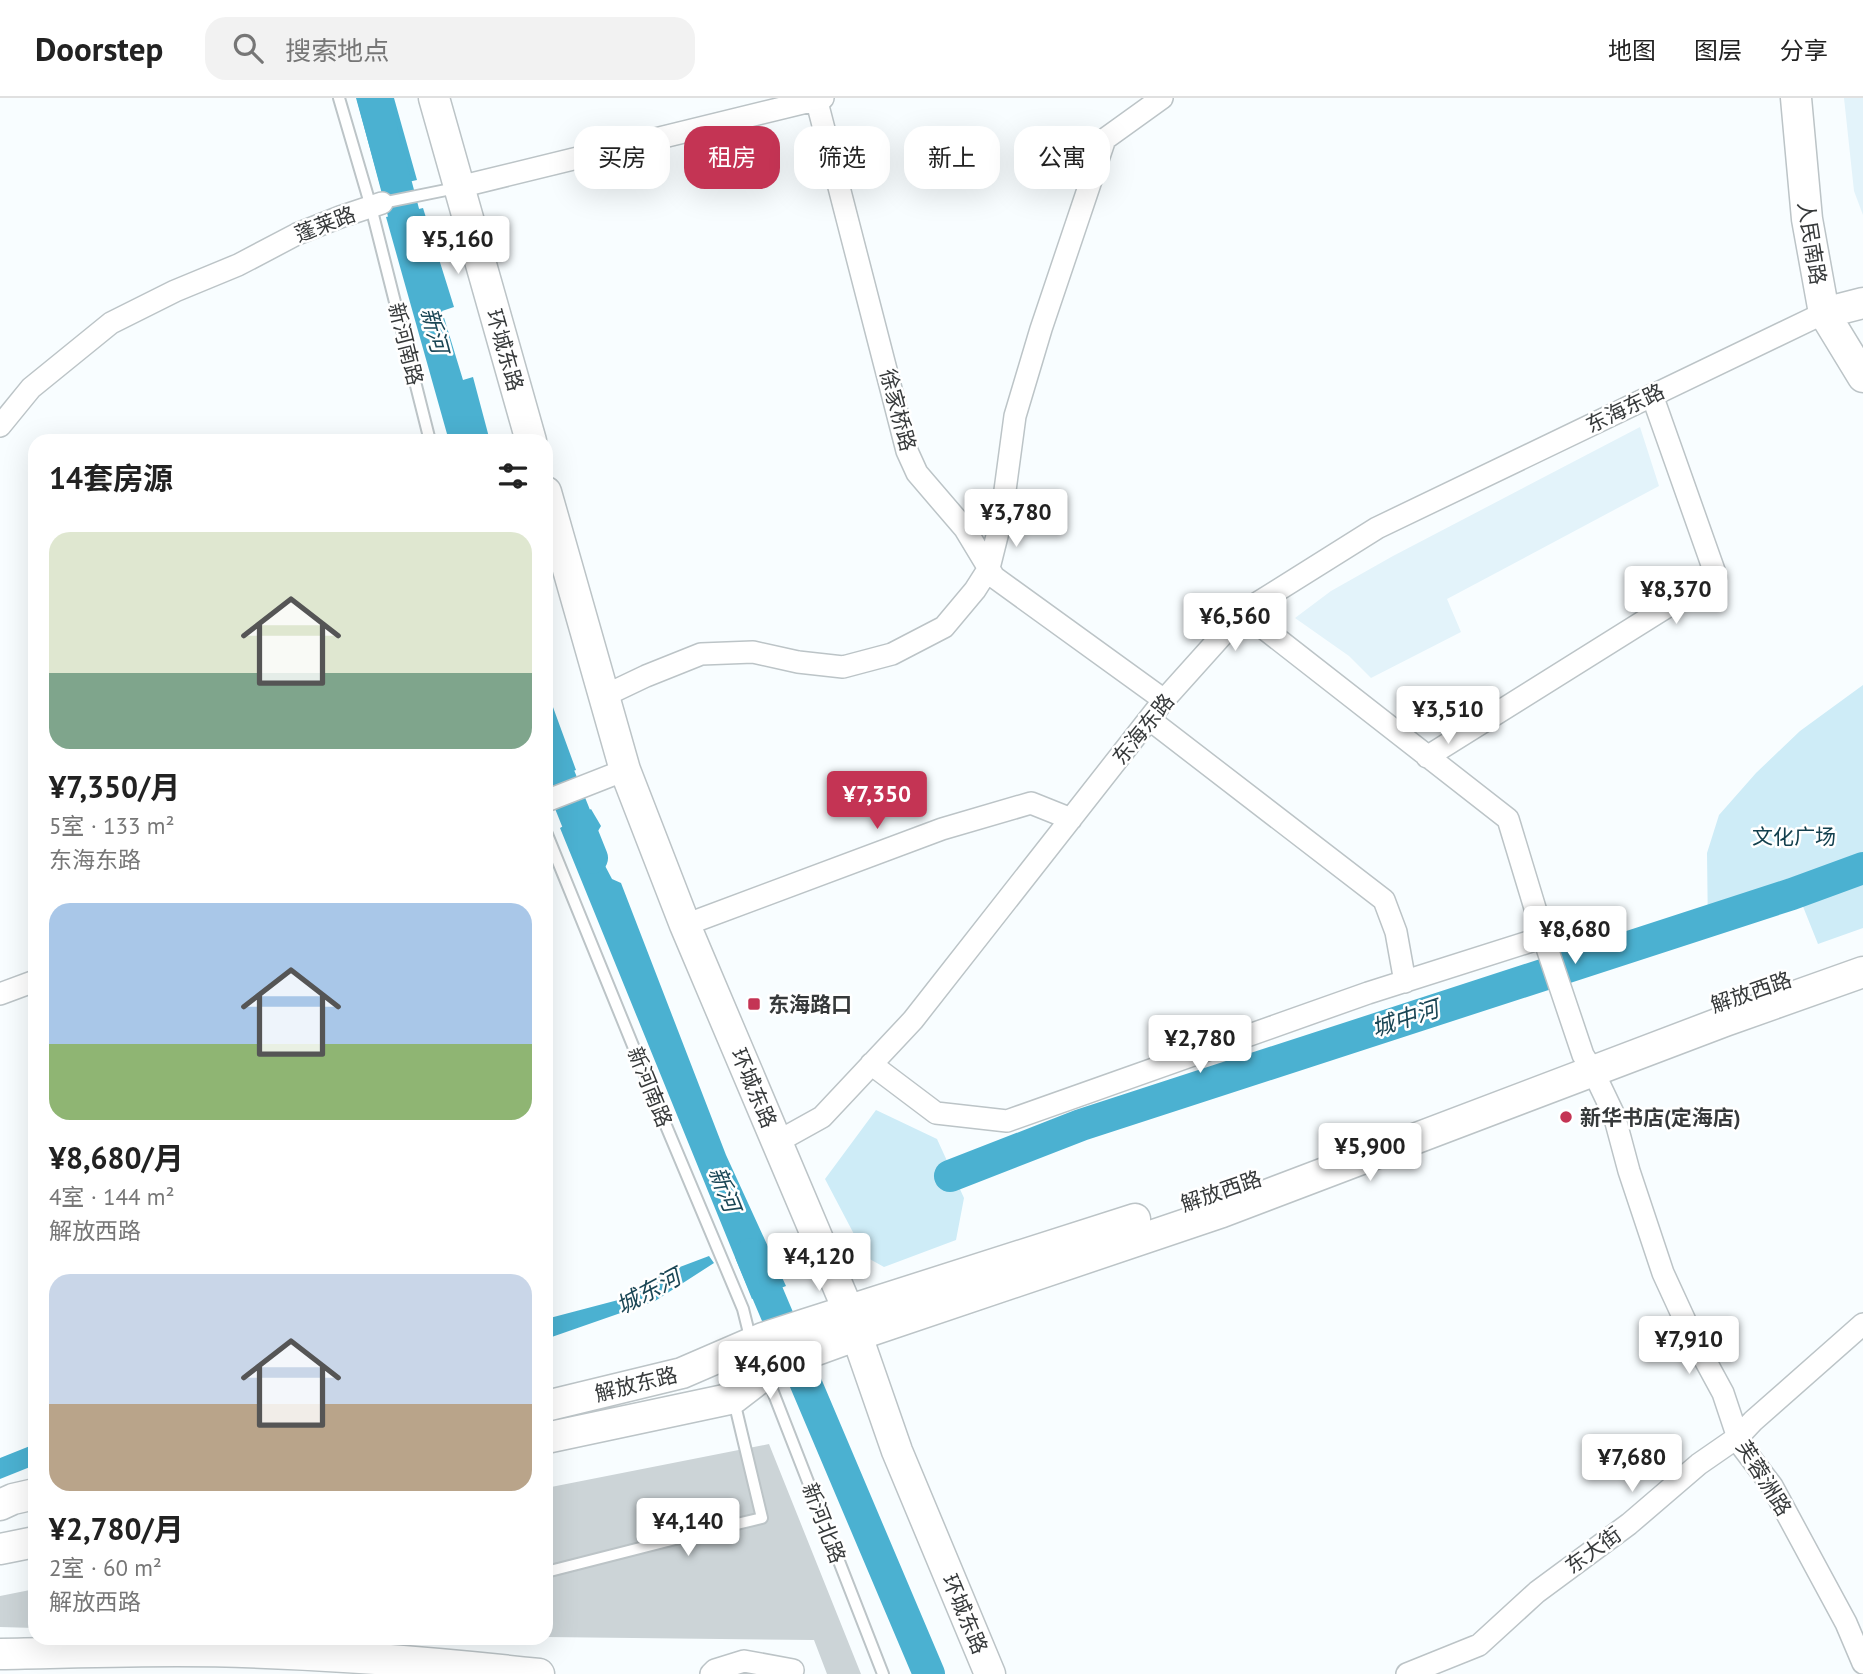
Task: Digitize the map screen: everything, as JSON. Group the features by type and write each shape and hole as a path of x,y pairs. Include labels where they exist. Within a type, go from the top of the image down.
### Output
{"street":[{"name":"环城东路","path":"434,98 529,434"},
{"path":"604,696 701,654 753,652 797,662 843,667 892,654 944,627 975,590 989,568 1002,520 1015,416 1045,316 1105,139 1162,98"},
{"name":"人民南路","path":"1796,98 1807,219 1824,313 1863,377"},
{"name":"蓬莱路","path":"459,187 819,99"},
{"name":"徐家桥路","path":"819,99 907,451 917,474 965,529 994,577 1164,700"},
{"name":"蓬莱路","path":"0,426 31,388 111,323 238,265 297,234 376,205"},
{"path":"1824,313 1863,303"},
{"name":"东海东路","path":"777,1142 822,1117 913,1020 1164,700 1243,612 1377,528 1824,313"},
{"path":"1427,757 1716,576 1652,395"},
{"name":"环城东路","path":"553,517 625,770 685,925 853,1322 897,1451 990,1674"},
{"name":"芙蓉洲路","path":"1243,612 1508,819 1562,993 1588,1063 1614,1115 1629,1171 1663,1273 1692,1336 1723,1393 1740,1444 1772,1486 1846,1623 1863,1663"},
{"path":"1149,719 1384,900 1396,932 1405,982"},
{"path":"553,798 625,770"},
{"path":"685,925 942,829 1031,803 1071,819"},
{"path":"871,1065 936,1113 1007,1121 1405,982 1546,944"},
{"name":"解放西路","path":"1588,1063 1673,1019 1863,953"},
{"path":"553,1386 765,1354 853,1322 1222,1212 1588,1063 1725,1021 1863,972"},
{"path":"0,994 28,984"},
{"name":"东大街","path":"1407,1674 1479,1645 1537,1592 1629,1524 1699,1464 1738,1437 1863,1324"},
{"path":"553,1437 734,1398 765,1354"},
{"name":"解放东路","path":"553,1404 765,1354"},
{"path":"0,1505 28,1496"},
{"path":"0,1520 28,1514"},
{"path":"0,1549 28,1543"},
{"path":"0,1654 177,1651 275,1653 453,1665 539,1674"},
{"path":"711,1674 715,1670 744,1661 793,1670"}],"lane":[{"name":"新河南路","path":"339,98 376,205 428,434"},
{"name":"蓬莱路","path":"376,205 459,187"},
{"name":"新河南路","path":"553,849 650,1090 743,1309 765,1354"},
{"name":"新河北路","path":"765,1354 883,1674"},
{"path":"553,1570 762,1518 734,1398"}],"shaded area":[{"path":"1844,98 1863,98 1863,215 1854,191"},
{"path":"1640,427 1659,486 1447,599 1461,632 1371,678 1349,656 1295,618 1331,591 1393,556"}],"green space":[{"name":"文化广场","path":"1863,685 1863,928 1818,944 1802,904 1708,933 1707,853 1719,815 1756,773 1800,731"},
{"path":"876,1110 937,1139 964,1198 956,1240 884,1267 866,1257 825,1179"}],"water":[{"path":"356,98 394,98 417,180 381,188"},
{"name":"新河","path":"423,208 454,307 442,311 463,380 473,377 488,434 447,434 386,217"},
{"path":"553,707 576,770 553,778"},
{"name":"新河","path":"591,809 601,826 592,841 612,879 621,883 726,1155 786,1286 752,1299 560,828"},
{"name":"城东河","path":"709,1256 714,1263 655,1301 553,1337 553,1317 622,1299 656,1276"},
{"path":"28,1447 28,1468 0,1479 0,1458"}],"building":[{"path":"769,1444 861,1674 827,1674 814,1640 553,1637 553,1487"},
{"path":"28,1590 28,1628 0,1627 0,1596"}],"waterway":[{"name":"新河","path":"373,98 414,252"},
{"name":"新河","path":"553,760 592,858"},
{"name":"城中河","path":"950,1176 1081,1125 1792,894 1863,868"},
{"name":"新河","path":"751,1254 929,1674"}],"place":[{"name":"东海路口","path":"754,1004"},
{"name":"新华书店(定海店)","path":"1566,1117"}]}
